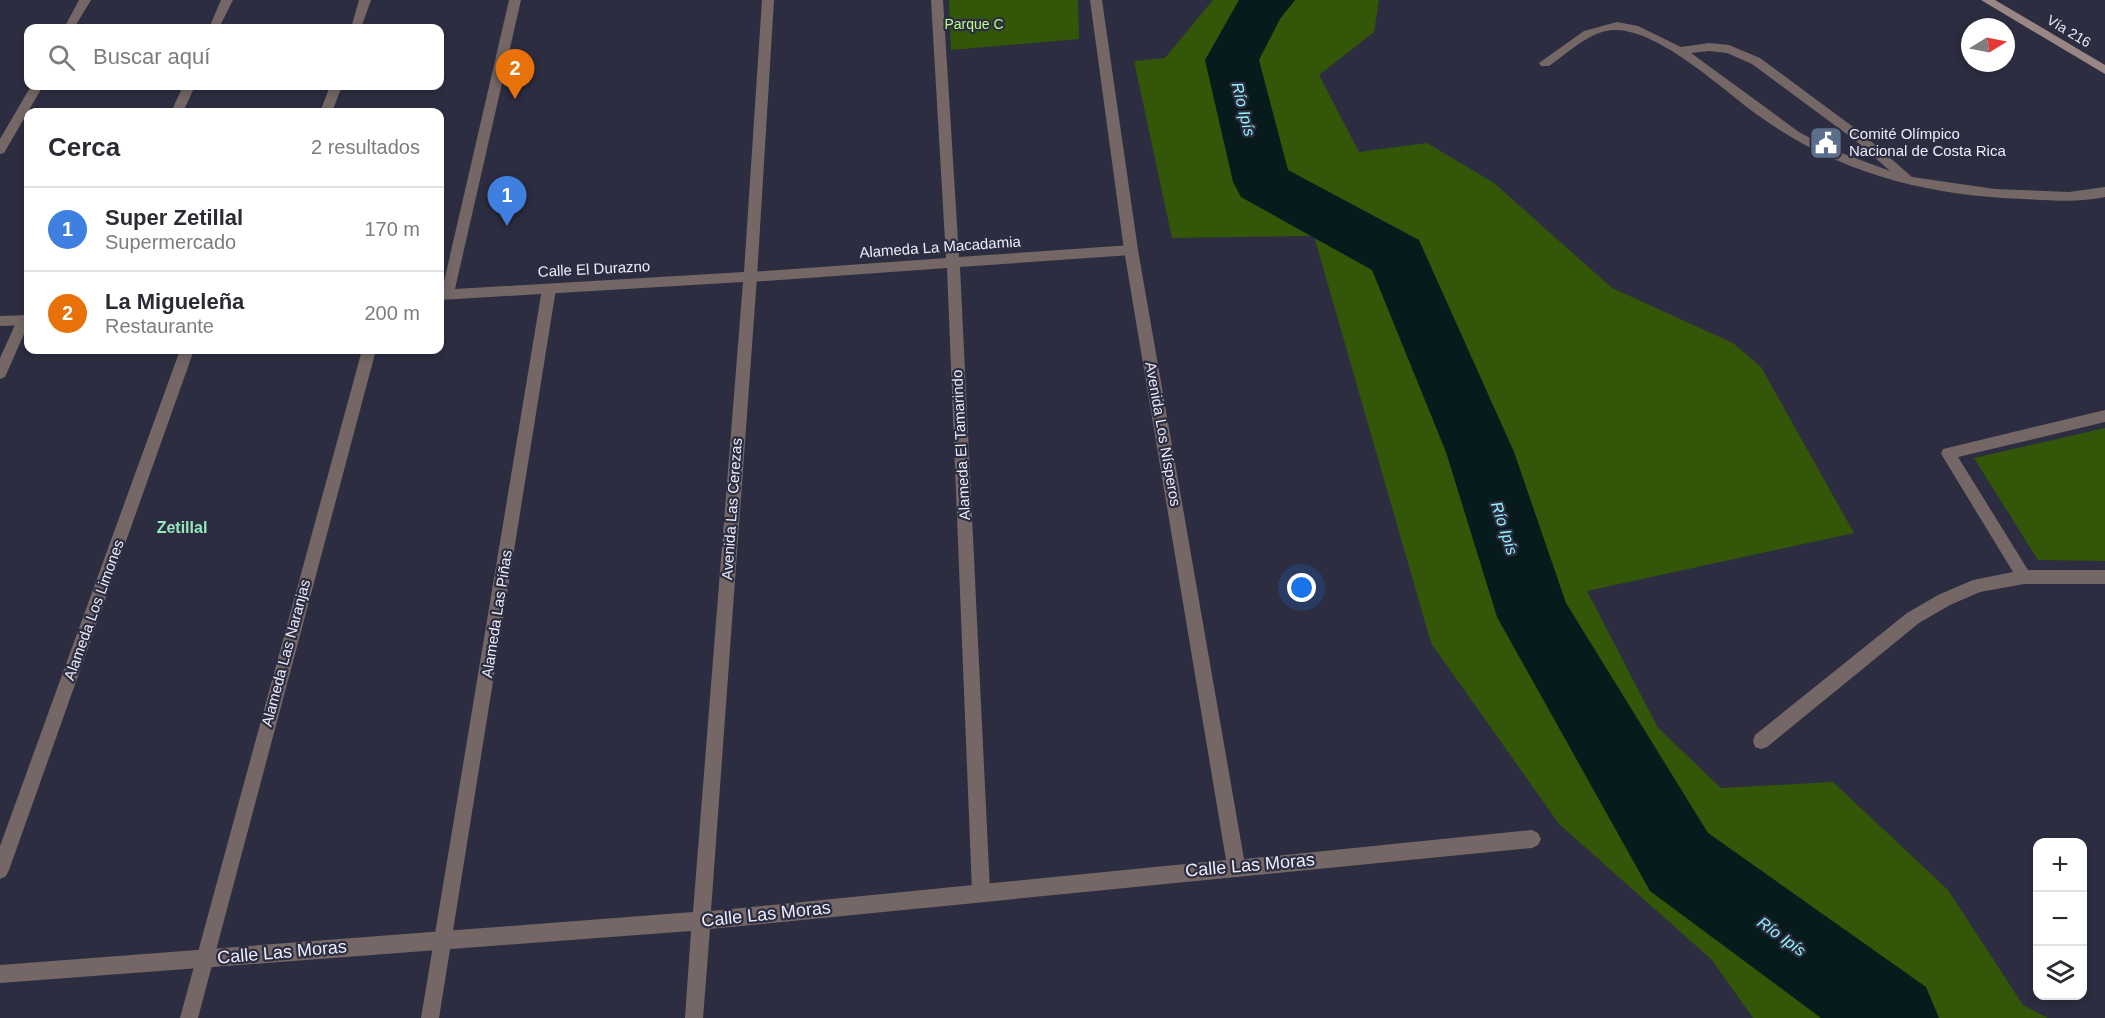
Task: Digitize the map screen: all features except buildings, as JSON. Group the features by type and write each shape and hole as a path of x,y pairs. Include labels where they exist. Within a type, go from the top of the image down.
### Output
{"main road":[{"name":"Vía 216","path":"1987,0 2105,70"}],"street":[{"path":"71,24 85,0"},
{"path":"216,24 227,0"},
{"path":"357,24 366,0"},
{"path":"444,291 515,0"},
{"name":"Avenida Las Cerezas","path":"694,1018 750,277 768,0"},
{"name":"Alameda El Tamarindo","path":"936,0 953,263 981,891"},
{"name":"Avenida Los Nísperos","path":"1096,0 1131,250 1236,866"},
{"path":"1545,63 1590,34 1606,27 1619,26 1682,51 1765,115 1817,150 1851,165 1910,183 1991,195 2050,196 2105,192"},
{"path":"1682,51 1709,46 1729,49 1756,61 1860,138 1910,183"},
{"path":"24,108 35,90"},
{"path":"179,108 187,90"},
{"path":"328,108 334,90"},
{"path":"0,150 24,108"},
{"name":"Alameda La Macadamia","path":"750,277 1131,250"},
{"name":"Calle El Durazno","path":"444,295 750,277"},
{"name":"Alameda Las Piñas","path":"430,1018 549,289"},
{"path":"0,321 24,320"},
{"path":"0,373 24,324"},
{"name":"Alameda Los Limones","path":"0,870 186,354"},
{"name":"Alameda Las Naranjas","path":"189,1018 312,554 368,354"},
{"path":"2024,577 1948,453 2105,416"},
{"path":"1761,741 1913,618 1979,585 2024,577 2105,577"},
{"name":"Calle Las Moras","path":"0,974 700,921 981,891 1532,839"}],"green space":[{"name":"Parque C","path":"949,0 1078,0 1079,39 951,50"},
{"path":"1213,0 1379,0 1374,32 1319,75 1359,152 1427,143 1494,183 1612,288 1733,343 1761,367 1854,533 1587,591 1658,728 1721,788 1833,782 1948,890 2023,1005 2048,1018 1753,1018 1712,960 1559,824 1431,643 1314,236 1172,238 1134,61 1165,58"},
{"path":"2105,428 2105,561 2038,560 1974,458"}],"waterway":[{"name":"Río Ipís","path":"1269,0 1258,11 1232,60 1262,182 1397,256 1480,452 1534,617 1679,862 1895,1018"}],"place":[{"name":"La Migueleña","path":"515,99"},
{"name":"Comité Olímpico Nacional de Costa Rica","path":"1826,143"},
{"name":"Super Zetillal","path":"507,226"}],"district":[{"name":"Zetillal","path":"182,527"}]}
